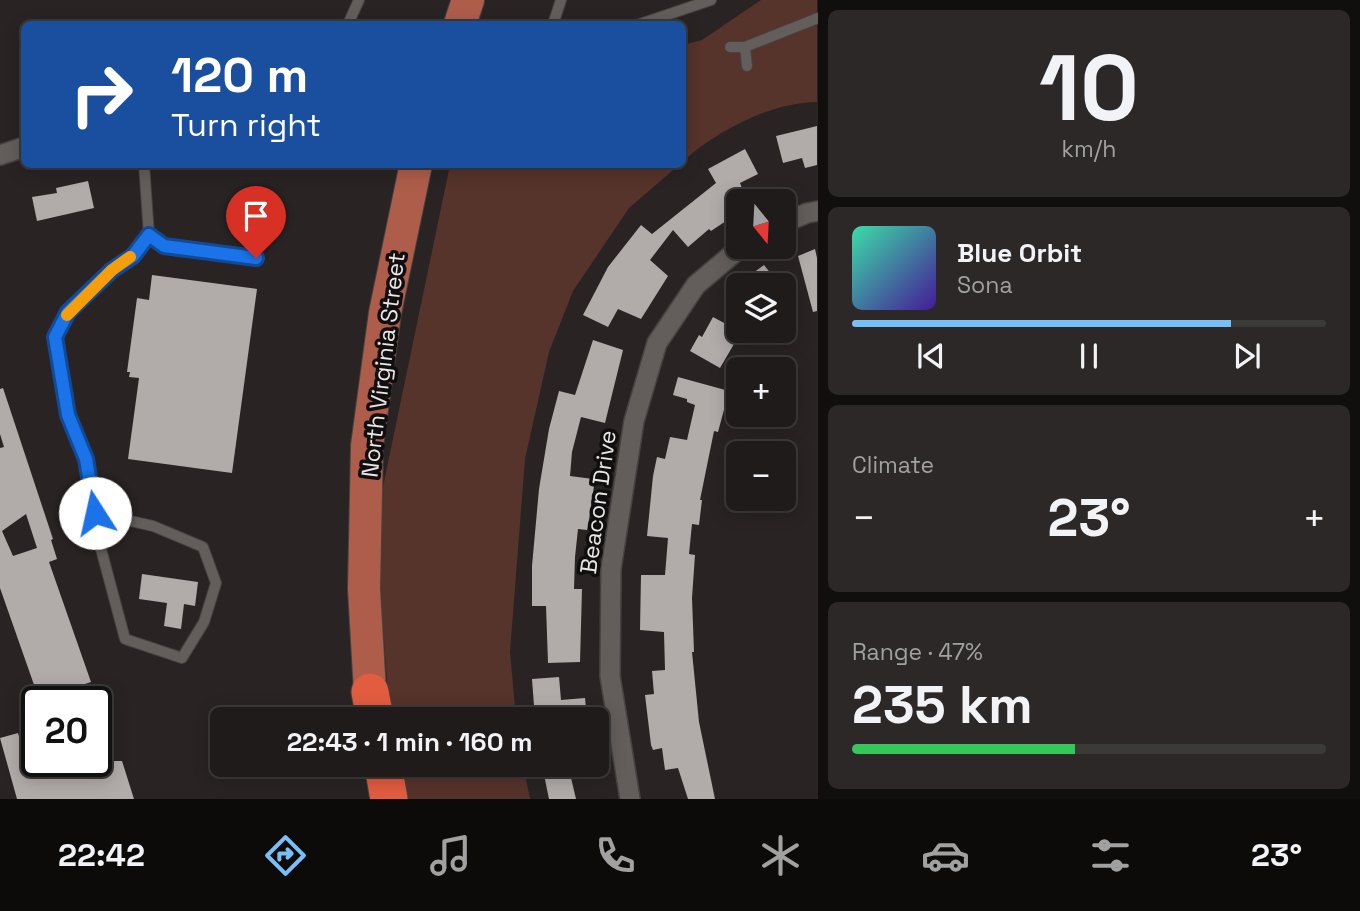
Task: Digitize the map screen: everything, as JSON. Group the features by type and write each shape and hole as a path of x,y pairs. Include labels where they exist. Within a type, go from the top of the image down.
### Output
{"highway":[{"path":"385,777 389,799"}],"main road":[{"path":"461,21 468,0"},
{"name":"North Virginia Street","path":"373,706 364,589 367,446 385,313 415,168"}],"street":[{"path":"0,155 21,148"},
{"path":"796,217 817,211"},
{"name":"Beacon Drive","path":"631,799 610,676 611,569 634,421 657,343 696,285 727,259"}],"lane":[{"path":"349,21 359,0"},
{"path":"555,21 561,0"},
{"path":"649,21 711,0"},
{"path":"730,47 745,47 817,18"},
{"path":"745,47 747,66"},
{"path":"95,513 153,526 203,547 216,583 204,622 182,658 125,639 101,549 95,513 86,459 68,415 55,337 68,312 112,270 133,256 149,235 144,168"},
{"path":"149,235 164,246 256,258"}],"shaded area":[{"path":"761,0 817,0 817,102 781,107 745,120 712,139 686,159 686,44 702,40"},
{"path":"449,168 676,168 629,208 573,291 549,352 525,459 510,652 515,707 389,707 375,525"},
{"path":"394,777 525,777 530,799 395,799"}],"building":[{"path":"817,126 817,165 805,168 802,158 783,163 776,136"},
{"path":"745,149 758,174 740,183 742,189 726,189 726,221 711,231 709,229 688,247 673,230 650,260 668,276 641,319 618,309 608,327 583,315 608,267 641,225 652,234 716,183 708,169"},
{"path":"88,181 94,208 37,221 32,197 57,193 56,188"},
{"path":"815,249 817,311 813,312 798,256"},
{"path":"764,265 770,273 753,273"},
{"path":"152,275 257,289 232,473 128,459 139,378 129,377 130,372 127,372 137,298 149,300"},
{"path":"713,317 726,324 726,343 735,343 720,368 690,351 699,335 702,337"},
{"path":"593,340 623,350 605,423 581,417 572,452 570,476 593,479 594,486 587,530 578,529 575,557 574,589 582,589 580,662 548,663 546,606 532,606 532,566 539,489 549,429 559,391 575,395"},
{"path":"678,377 726,390 726,402 718,432 714,431 700,500 699,525 692,524 689,554 695,555 692,652 699,722 715,799 688,799 678,768 665,770 662,748 653,750 651,745 645,695 654,694 652,671 665,670 664,632 640,630 641,575 665,575 668,538 647,536 653,476 657,457 665,459 670,437 687,440 695,405 687,402 687,399 673,395"},
{"path":"3,388 53,539 51,540 57,559 49,562 91,682 79,686 34,686 0,588 0,448 4,447 0,434 0,389","holes":["26,514 37,548 13,556 2,531"]},
{"path":"142,574 198,582 195,606 184,604 181,629 164,626 167,603 139,599"},
{"path":"559,677 561,700 585,698 586,707 534,707 532,679"},
{"path":"18,733 21,744 21,777 112,777 112,761 122,761 134,799 17,799 0,738"},
{"path":"544,777 571,777 576,799 549,799"}],"slow traffic":[{"path":"67,315 112,270 130,257"}],"route":[{"path":"95,513 86,459 68,415 55,337 68,312 112,270 133,256 149,235 164,246 256,258"}]}
